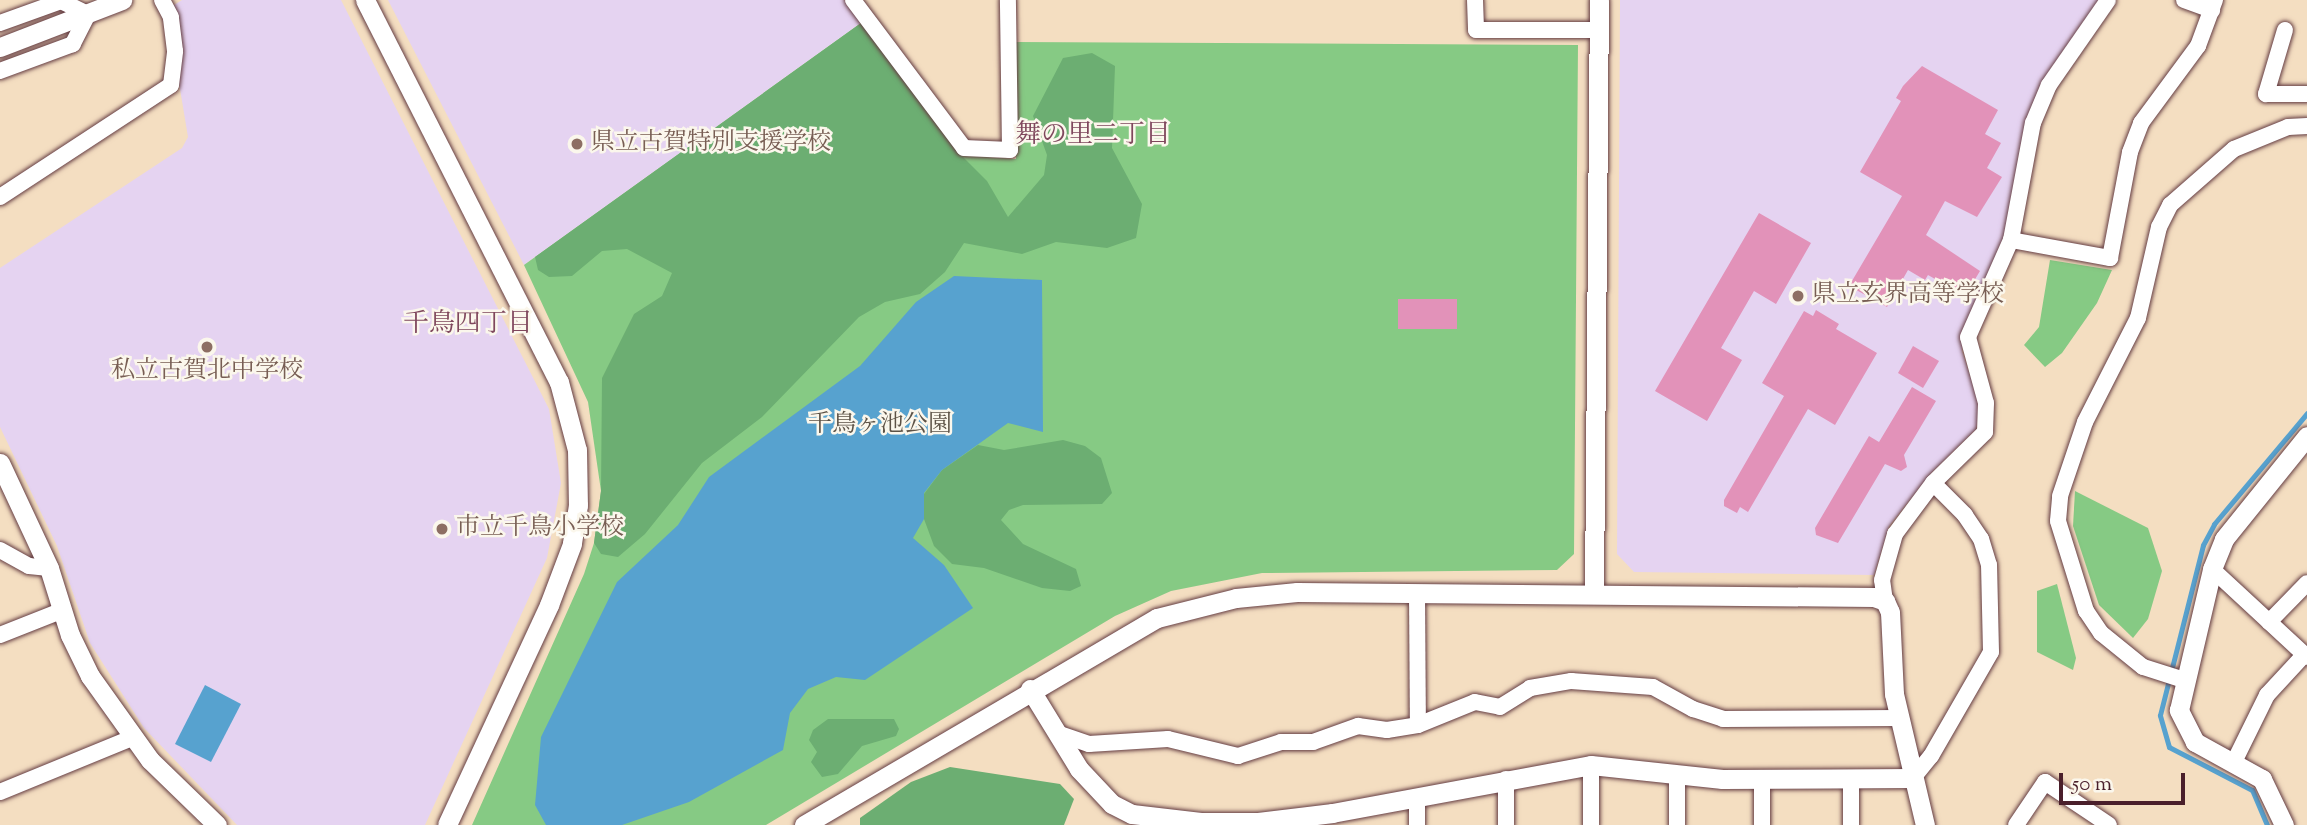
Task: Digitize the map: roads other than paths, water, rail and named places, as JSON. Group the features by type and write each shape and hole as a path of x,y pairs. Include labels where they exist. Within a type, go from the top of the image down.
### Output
{"street":[{"path":"0,47 122,0"},
{"path":"0,197 171,85 176,51 171,17 162,0"},
{"path":"365,0 559,382 578,450 578,505 572,544 549,606 447,825"},
{"path":"853,0 964,148 1010,150 1008,0"},
{"path":"1475,0 1476,30 1599,30"},
{"path":"1594,593 1599,0"},
{"path":"1925,825 1899,719 1890,612 1885,601 1882,580 1886,554 1895,534 1933,484 1985,432 1986,403 1968,337 2011,240 2033,123 2049,85 2108,0"},
{"path":"2011,240 2110,258 2130,152 2141,122 2198,46 2213,5 2184,0"},
{"path":"0,23 61,1 88,14"},
{"path":"0,71 74,44 88,14"},
{"path":"2285,30 2266,94 2307,94"},
{"path":"2184,680 2143,667 2101,633 2086,611 2058,521 2060,496 2085,422 2138,318 2159,226 2170,205 2234,149 2288,127 2307,126"},
{"path":"2284,825 2262,779 2196,742 2187,731 2179,710 2212,569 2224,539 2307,436"},
{"path":"0,463 49,568 79,657 134,737 217,825"},
{"path":"1030,690 1079,769 1112,804 1132,814 1201,823 1332,819 1506,779 1591,765 1762,780 1913,778 1931,756 1992,652 1989,565 1981,539 1965,515 1933,484"},
{"path":"0,550 29,566 49,568"},
{"path":"2212,569 2306,655 2267,695 2234,762"},
{"path":"2269,622 2307,583"},
{"path":"804,825 1120,636 1203,604 1297,592 1874,597 1885,601"},
{"path":"1417,593 1418,725"},
{"path":"0,635 63,610"},
{"path":"1057,733 1089,744 1168,739 1238,756 1281,743 1313,742 1358,726 1387,730 1418,725 1475,702 1500,707 1530,688 1571,681 1653,687 1693,709 1723,719 1899,719"},
{"path":"0,792 134,737"},
{"path":"1591,765 1591,825"},
{"path":"1677,774 1677,825"},
{"path":"1506,779 1506,825"},
{"path":"1851,779 1851,825"},
{"path":"1762,780 1762,825"},
{"path":"2016,825 2045,782 2109,825"},
{"path":"1417,800 1417,825"}],"water":[{"path":"954,276 1042,280 1043,432 1008,423 942,470 924,493 924,519 913,538 944,565 973,608 865,680 836,677 808,689 790,713 783,750 689,802 622,825 546,825 535,805 541,737 617,582 678,525 709,477 860,366 916,302"},
{"path":"205,685 241,704 211,762 175,744"}],"waterway":[{"path":"2267,825 2252,790 2169,747 2160,715 2203,545 2214,524 2307,413"}],"place":[{"name":"県立古賀特別支援学校","path":"577,144"},
{"name":"県立玄界高等学校","path":"1798,296"},
{"name":"私立古賀北中学校","path":"207,347"},
{"name":"市立千鳥小学校","path":"442,529"}],"district":[{"name":"舞の里二丁目","path":"1093,136"},
{"name":"千鳥四丁目","path":"468,325"}],"park label":[{"name":"千鳥ヶ池公園","path":"880,426"}]}
